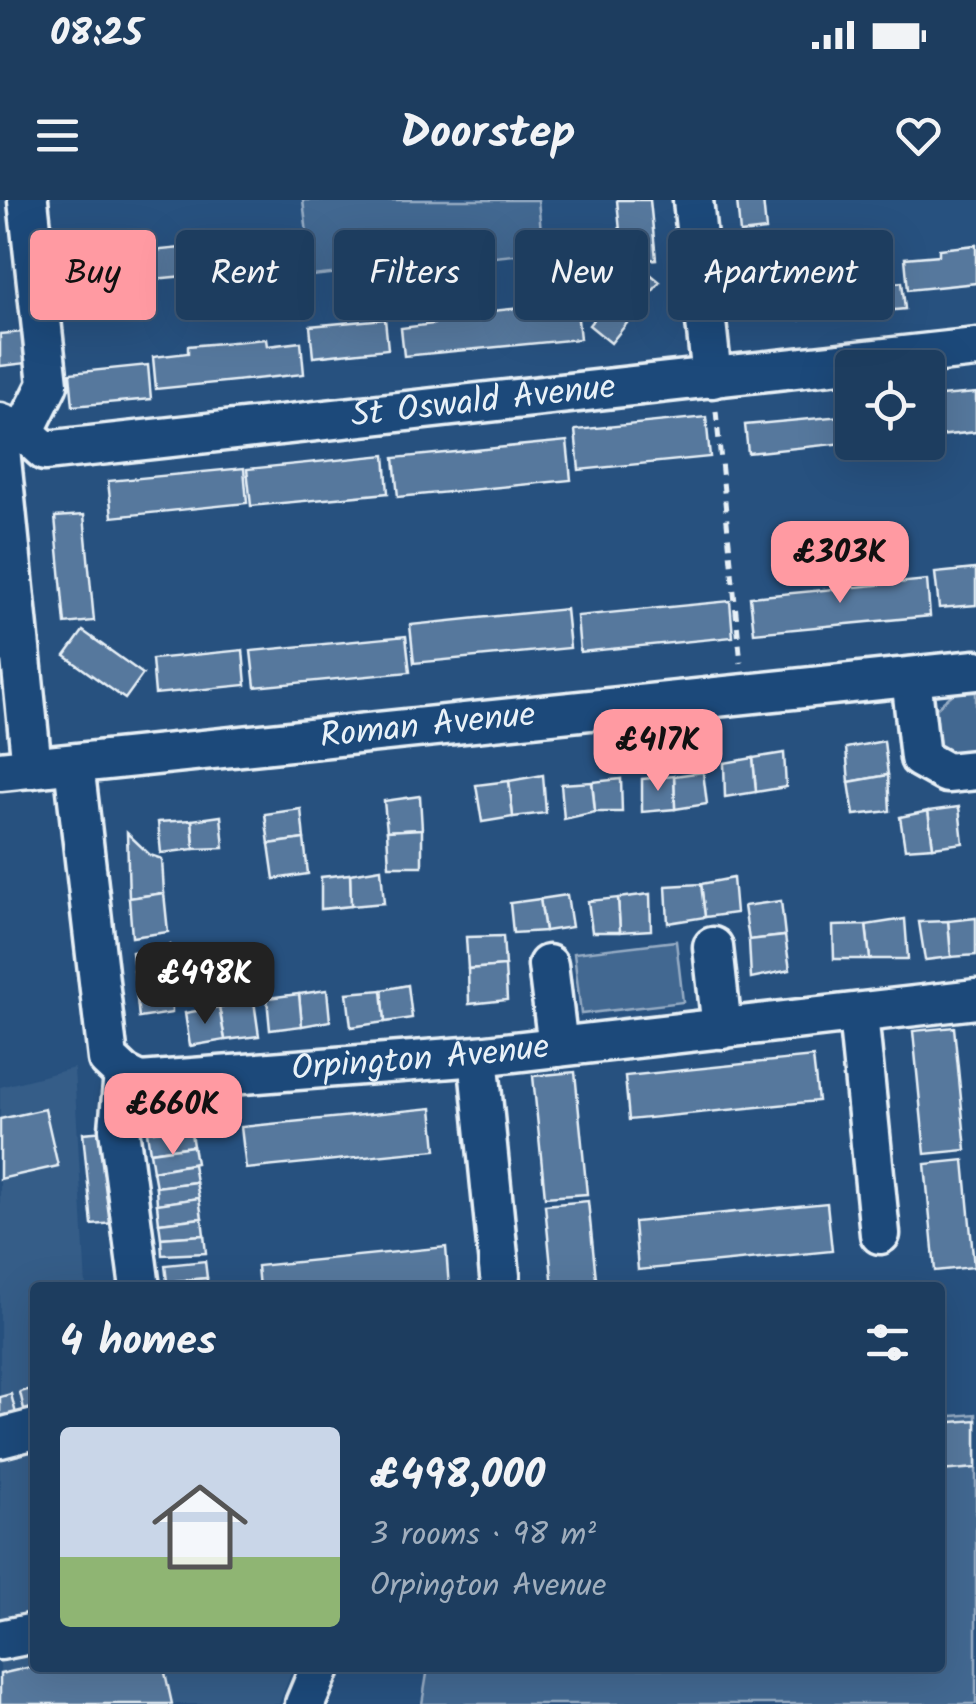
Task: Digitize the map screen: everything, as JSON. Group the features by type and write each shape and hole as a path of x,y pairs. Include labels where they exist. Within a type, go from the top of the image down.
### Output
{"street":[{"path":"693,200 712,378"},
{"path":"0,204 28,201 48,384 8,435 16,770"},
{"name":"St Oswald Avenue","path":"8,435 45,451 976,348"},
{"name":"Roman Avenue","path":"16,770 976,670"},
{"path":"911,677 920,758 947,773 976,770"},
{"path":"74,764 108,1058 124,1074 119,1129 139,1282"},
{"path":"714,947 722,1029"},
{"path":"548,965 558,1047"},
{"name":"Orpington Avenue","path":"124,1074 140,1082 159,1083 478,1056 976,1000"},
{"path":"858,1014 880,1234"},
{"path":"478,1056 500,1276"},
{"path":"0,1438 30,1430"},
{"path":"0,1640 30,1634"},
{"path":"305,1704 318,1672"}],"path":[{"path":"712,378 744,695"}],"shaded area":[{"path":"303,200 538,200 541,230 515,230 515,255 495,257 495,230 334,230 334,274 314,276 314,230 307,230"},
{"path":"976,692 976,753 955,755 941,749 935,727 936,708 954,693"},
{"path":"676,941 683,1002 581,1014 574,953"},
{"path":"74,1068 86,1282 30,1282 30,1672 291,1672 279,1704 0,1704 0,1087"},
{"path":"976,1414 976,1704 422,1704 427,1672 945,1672 945,1417"}],"building":[{"path":"617,200 650,200 656,259 648,260 648,230 620,230"},
{"path":"737,200 763,200 766,230 740,230"},
{"path":"976,245 976,283 908,290 905,258 939,255 939,249"},
{"path":"176,249 176,277 156,279 156,251"},
{"path":"648,272 660,282 648,297"},
{"path":"902,282 905,309 893,310 893,283"},
{"path":"515,309 515,320 578,320 580,339 404,356 401,328 434,324 433,320 495,320 495,311"},
{"path":"385,320 388,349 313,357 310,326"},
{"path":"593,320 629,320 611,343 589,325"},
{"path":"24,332 27,363 0,366 0,334"},
{"path":"266,339 267,346 301,342 304,374 156,389 153,357 188,353 188,346"},
{"path":"148,365 151,399 73,406 70,373"},
{"path":"976,393 976,432 945,435 945,396"},
{"path":"706,417 710,457 579,470 575,430"},
{"path":"835,417 835,444 748,453 745,425"},
{"path":"567,441 571,480 398,497 394,458"},
{"path":"385,455 388,493 251,506 247,469"},
{"path":"244,468 247,503 112,517 108,481"},
{"path":"84,515 94,621 65,624 55,517"},
{"path":"976,569 976,605 939,608 935,573"},
{"path":"927,580 930,616 754,633 750,597"},
{"path":"730,601 733,637 580,652 577,616"},
{"path":"566,609 570,648 414,663 410,625"},
{"path":"83,631 143,674 125,699 65,656"},
{"path":"406,636 410,672 255,687 251,651"},
{"path":"243,650 246,685 155,694 152,659"},
{"path":"884,741 888,775 849,782 846,748"},
{"path":"784,753 786,787 756,792 753,758"},
{"path":"753,758 756,792 725,797 724,763"},
{"path":"703,772 707,804 675,809 674,776"},
{"path":"543,775 546,813 513,817 509,781"},
{"path":"888,775 890,811 854,815 849,782"},
{"path":"674,776 675,809 642,812 642,779"},
{"path":"621,779 622,812 595,812 592,782"},
{"path":"509,781 513,817 482,822 476,785"},
{"path":"592,782 595,812 564,819 561,784"},
{"path":"420,796 422,829 387,831 384,801"},
{"path":"959,807 963,843 933,847 928,811"},
{"path":"301,809 304,839 269,844 265,814"},
{"path":"928,811 933,847 905,849 900,817"},
{"path":"221,816 224,848 194,849 192,820"},
{"path":"192,820 194,849 161,853 158,822"},
{"path":"422,829 422,866 389,866 387,831"},
{"path":"127,833 150,855 162,859 164,893 129,898"},
{"path":"304,839 308,874 274,879 269,844"},
{"path":"381,869 384,903 351,906 350,874"},
{"path":"350,874 351,906 321,909 321,877"},
{"path":"733,878 736,913 705,917 701,884"},
{"path":"701,884 705,917 668,923 666,886"},
{"path":"164,893 168,932 132,937 129,898"},
{"path":"650,894 651,930 620,932 618,898"},
{"path":"567,895 572,927 545,931 540,899"},
{"path":"618,898 620,932 592,932 588,901"},
{"path":"540,899 545,931 513,933 510,903"},
{"path":"781,901 785,936 749,940 744,906"},
{"path":"976,918 976,955 951,957 948,921"},
{"path":"905,919 908,959 870,959 866,925"},
{"path":"948,921 951,957 925,960 919,922"},
{"path":"866,925 870,959 834,959 833,926"},
{"path":"503,936 505,966 468,969 466,937"},
{"path":"785,936 790,970 751,978 749,940"},
{"path":"170,945 171,977 135,980 132,952"},
{"path":"505,966 507,1000 469,1004 468,969"},
{"path":"171,977 172,1013 139,1018 135,980"},
{"path":"408,985 412,1018 385,1022 382,990"},
{"path":"327,990 330,1021 302,1026 299,994"},
{"path":"382,990 385,1022 351,1027 347,993"},
{"path":"299,994 302,1026 270,1030 267,998"},
{"path":"254,1001 259,1036 225,1040 219,1007"},
{"path":"219,1007 225,1040 190,1046 185,1013"},
{"path":"954,1027 966,1150 925,1154 913,1031"},
{"path":"813,1057 818,1101 629,1120 625,1076"},
{"path":"575,1072 587,1194 545,1197 533,1076"},
{"path":"432,1108 436,1150 246,1169 241,1127"},
{"path":"45,1109 58,1166 0,1179 0,1119"},
{"path":"190,1126 193,1146 150,1152 147,1132"},
{"path":"105,1131 114,1223 92,1225 83,1133"},
{"path":"193,1146 196,1163 153,1171 150,1152"},
{"path":"964,1160 974,1267 935,1271 925,1164"},
{"path":"193,1164 196,1182 156,1187 153,1171"},
{"path":"196,1182 199,1198 157,1204 156,1187"},
{"path":"199,1198 202,1218 159,1223 157,1204"},
{"path":"588,1201 596,1282 552,1282 545,1205"},
{"path":"827,1203 832,1251 638,1270 634,1222"},
{"path":"202,1218 204,1235 161,1238 159,1223"},
{"path":"204,1235 206,1253 162,1255 161,1238"},
{"path":"446,1247 449,1282 258,1282 257,1266"},
{"path":"205,1261 207,1278 167,1282 165,1265"},
{"path":"207,1278 207,1282 167,1282"},
{"path":"30,1389 30,1417 26,1418 20,1392"},
{"path":"11,1394 18,1422 0,1426 0,1397"},
{"path":"976,1420 976,1468 945,1471 945,1423"},
{"path":"30,1667 30,1672 165,1672 172,1704 0,1704 0,1674"}]}
